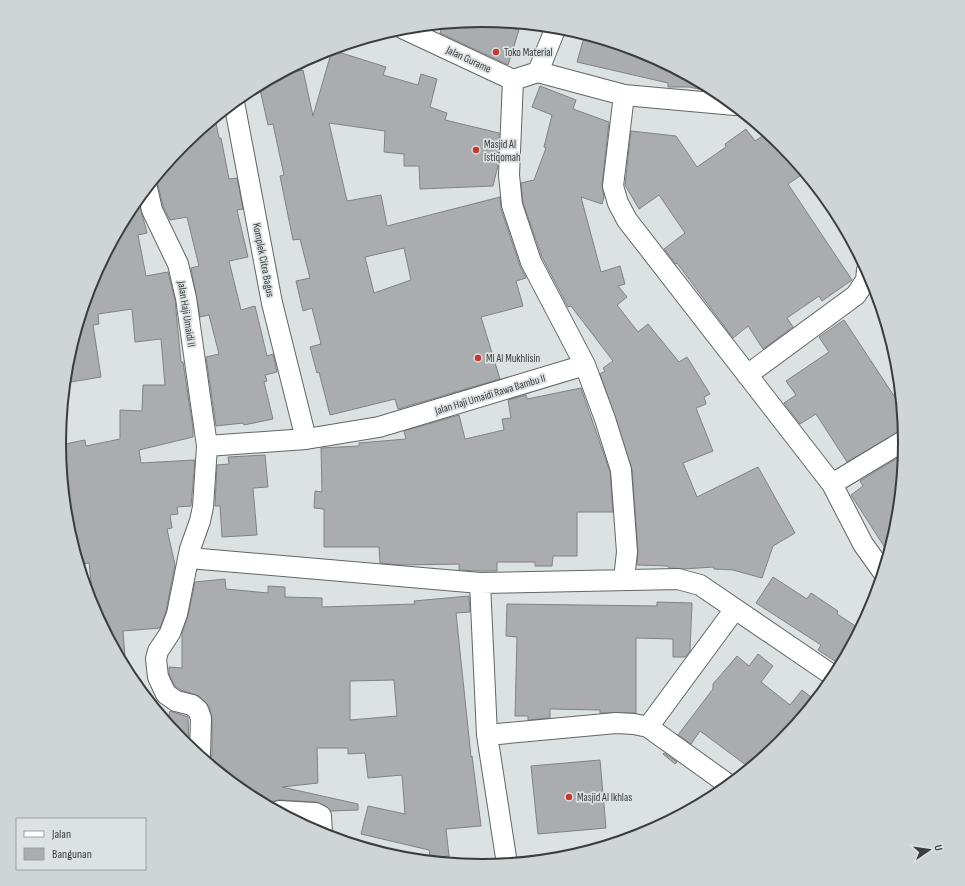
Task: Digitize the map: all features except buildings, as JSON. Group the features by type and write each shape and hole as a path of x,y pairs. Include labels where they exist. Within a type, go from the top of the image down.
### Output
{"street":[{"name":"Jalan Gurame","path":"413,33 513,80"},
{"path":"538,72 553,33"},
{"path":"624,579 627,552 621,470 585,365 530,262 512,205 509,174 513,80 538,72 624,95 724,104"},
{"path":"624,95 613,186 618,203 627,220 832,484 863,544 879,567"},
{"name":"Komplek Citra Bagus","path":"235,108 272,303 306,439"},
{"name":"Jalan Haji Umaidi II","path":"149,194 152,210 178,264 186,298 207,446"},
{"path":"747,375 856,295 866,281"},
{"name":"Jalan Haji Umaidi Rawa Bambu II","path":"207,446 306,439 379,427 585,365"},
{"path":"832,484 898,444"},
{"path":"201,749 202,729 201,718 198,710 192,706 176,702 171,698 162,686 156,669 156,660 158,651 170,633 177,614 189,558 203,507 207,446"},
{"path":"189,558 480,582 678,579 700,585 829,673"},
{"path":"480,582 487,736 506,858"},
{"path":"648,727 735,609"},
{"path":"487,736 616,723 634,724 648,727 724,782"},
{"path":"290,811 315,812 321,816 322,826"}],"place":[{"name":"Toko Material","path":"496,52"},
{"name":"Masjid Al Istiqomah","path":"476,150"},
{"name":"MI Al Mukhlisin","path":"478,358"},
{"name":"Masjid Al Ikhlas","path":"569,797"}]}
